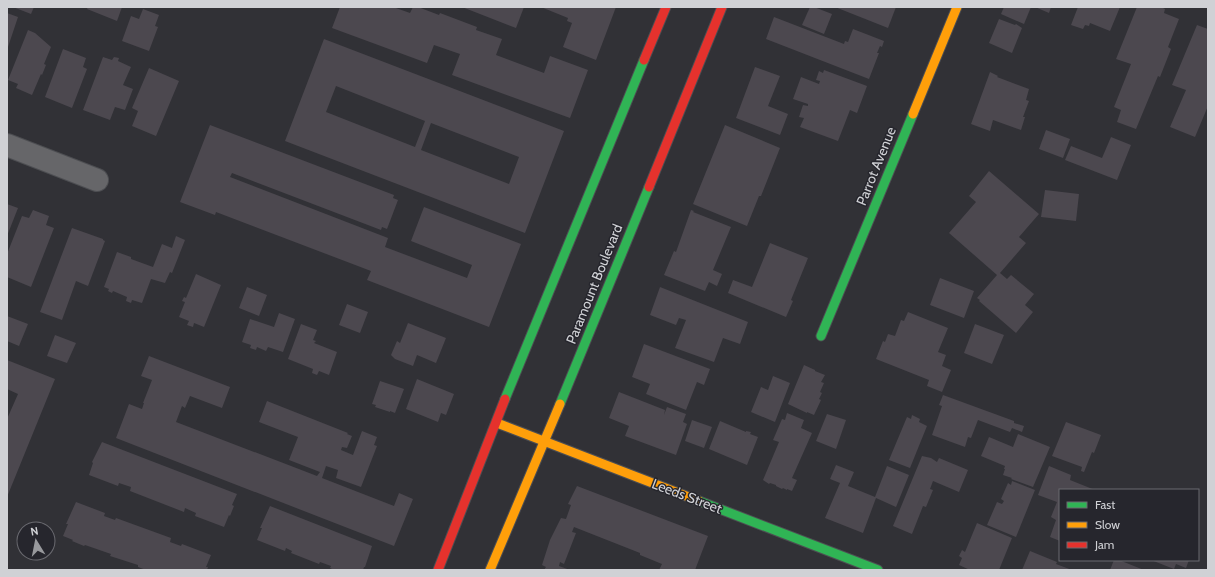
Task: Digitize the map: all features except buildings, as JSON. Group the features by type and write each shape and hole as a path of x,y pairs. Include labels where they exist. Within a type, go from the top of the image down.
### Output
{"main road":[{"path":"438,570 524,351 666,7"},
{"name":"Paramount Boulevard","path":"490,570 545,442 722,7"},
{"name":"Parrot Avenue","path":"821,336 956,7"},
{"name":"Leeds Street","path":"496,423 878,570"}],"street":[{"path":"7,145 97,180"}],"traffic: fast":[{"path":"505,399 644,60"},
{"path":"821,336 913,114"},
{"path":"560,404 649,187"},
{"path":"699,501 878,570"}],"traffic: slow":[{"path":"913,114 957,7"},
{"path":"490,570 560,404"},
{"path":"497,423 699,501"}],"traffic: jam":[{"path":"644,60 666,7"},
{"path":"649,187 722,7"},
{"path":"438,570 505,399"}]}
